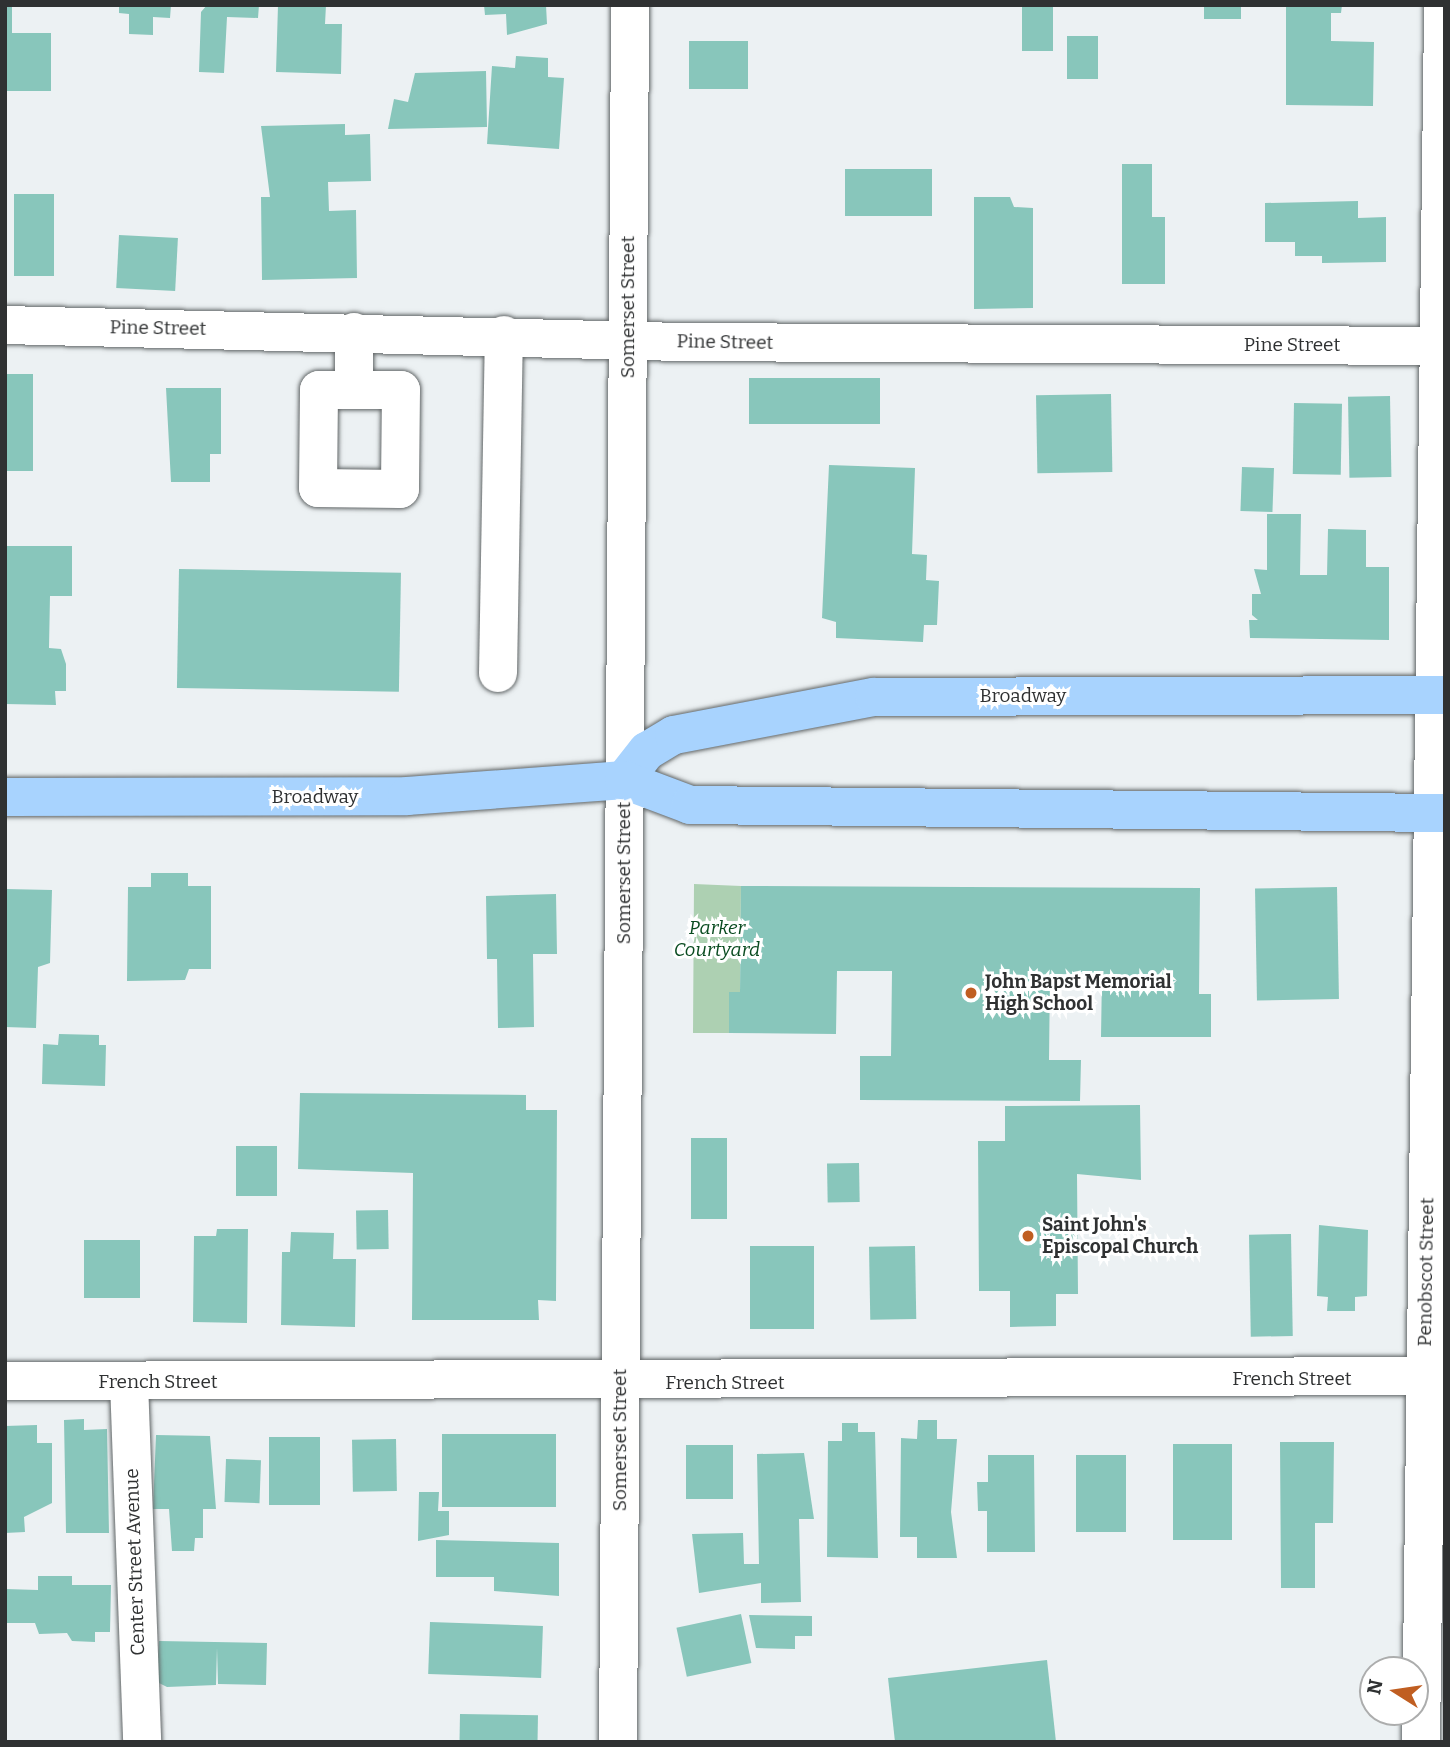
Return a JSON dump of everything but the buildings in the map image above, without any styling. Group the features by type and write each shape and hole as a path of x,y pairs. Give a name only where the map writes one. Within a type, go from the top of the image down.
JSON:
{"main road":[{"name":"Broadway","path":"624,780 647,751 674,735 874,696 1439,695"},
{"name":"Broadway","path":"5,797 407,796 624,780 690,805 1438,813"}],"street":[{"name":"Somerset Street","path":"618,1742 630,5"},
{"name":"Penobscot Street","path":"1421,1742 1435,1377 1443,5"},
{"name":"Pine Street","path":"5,325 628,340 1442,346"},
{"path":"354,332 354,390"},
{"path":"498,673 504,335"},
{"name":"French Street","path":"5,1381 620,1383 1435,1377"},
{"name":"Center Street Avenue","path":"129,1381 142,1742"}],"green space":[{"name":"Parker Courtyard","path":"694,884 741,886 740,992 729,992 729,1033 693,1033"}],"place":[{"name":"John Bapst Memorial High School","path":"971,993"},
{"name":"Saint John's Episcopal Church","path":"1028,1236"}]}
